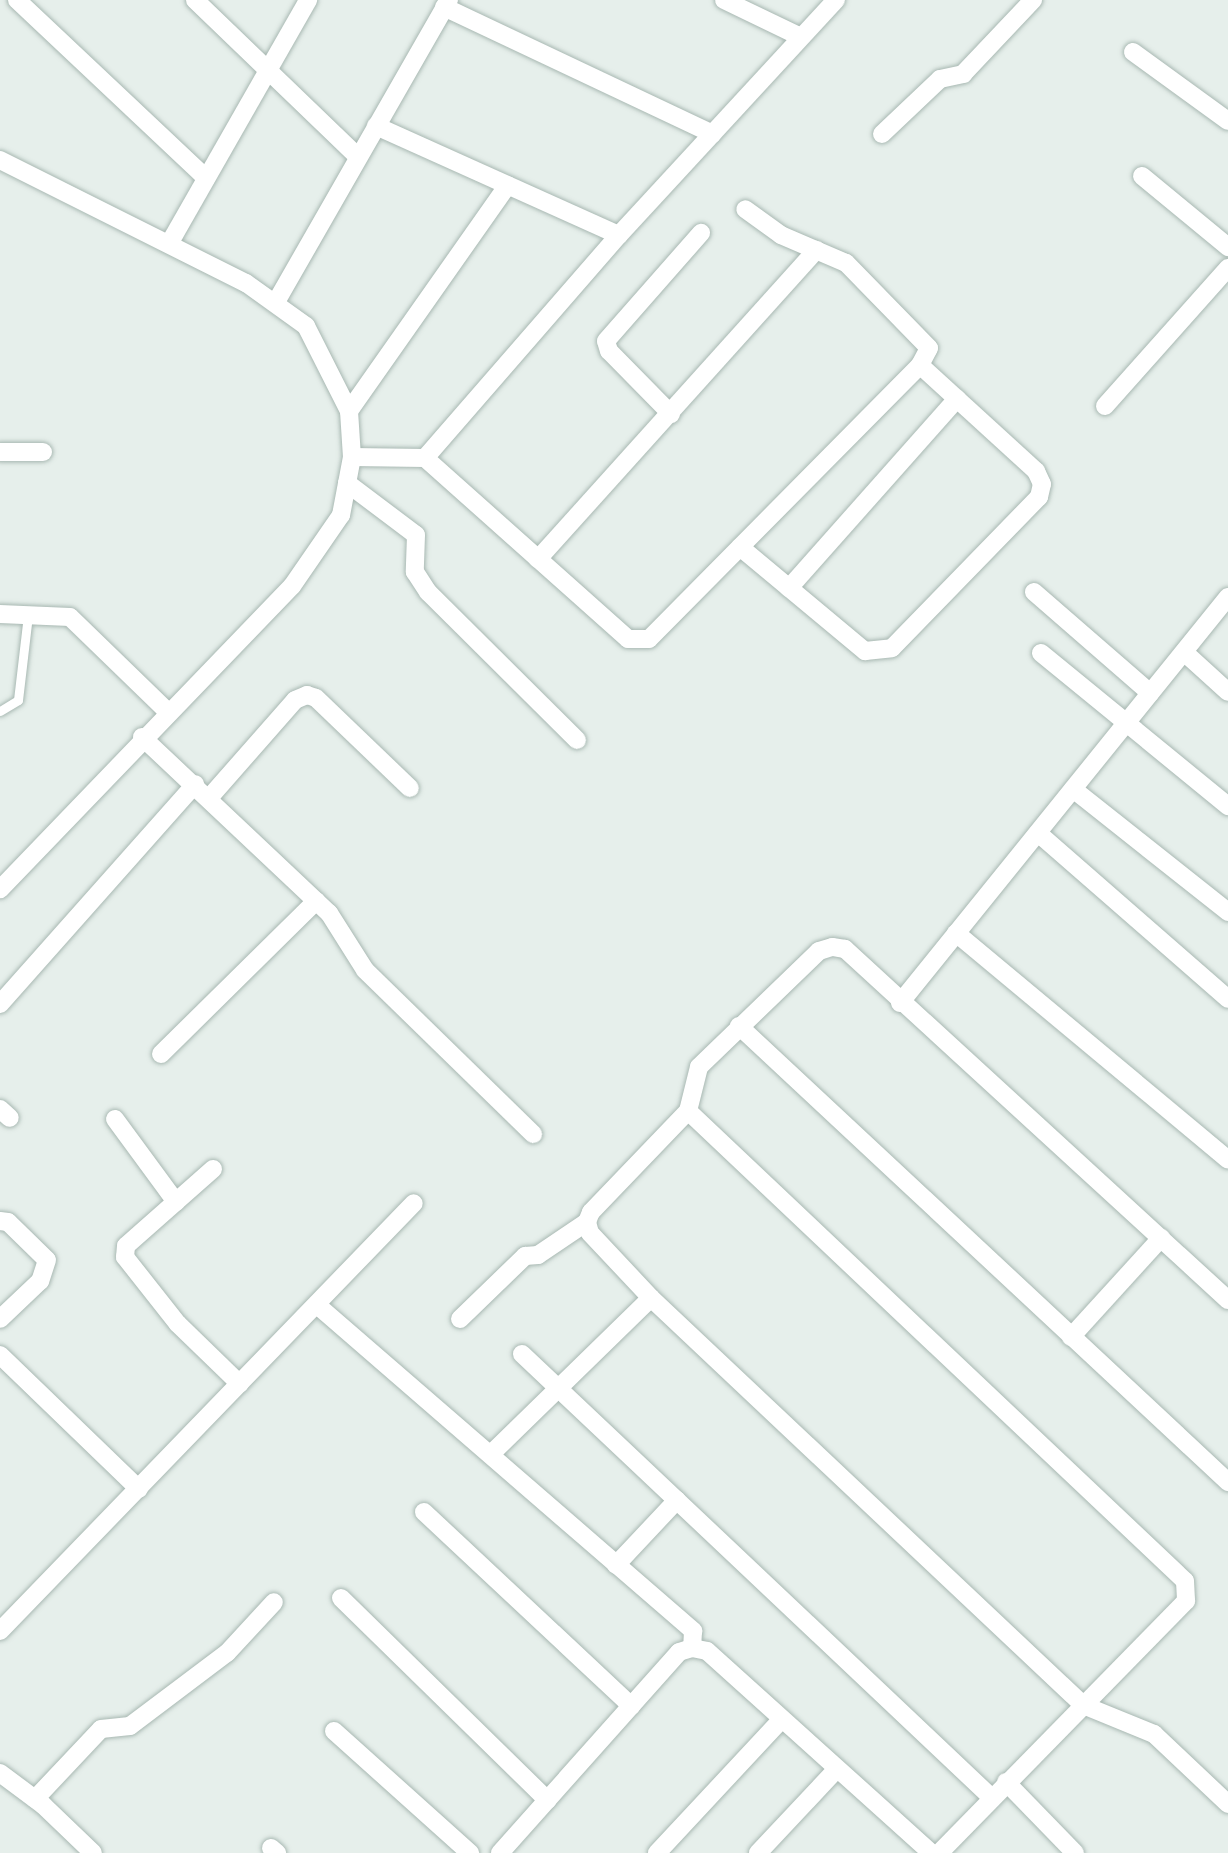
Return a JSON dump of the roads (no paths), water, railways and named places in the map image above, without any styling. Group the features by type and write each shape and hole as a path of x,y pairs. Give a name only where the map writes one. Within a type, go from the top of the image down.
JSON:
{"street":[{"path":"0,6 5,0"},
{"path":"17,0 206,178"},
{"path":"195,0 358,157"},
{"path":"169,244 308,0"},
{"path":"724,0 801,37"},
{"path":"425,458 619,235 836,0"},
{"path":"882,134 940,79 963,74 1033,0"},
{"path":"276,302 446,4 713,134"},
{"path":"1133,52 1228,121"},
{"path":"376,126 619,235"},
{"path":"0,160 169,244 276,302 306,326 349,411 352,457 341,515 292,586 167,711 0,889"},
{"path":"1142,176 1228,247"},
{"path":"349,411 508,185"},
{"path":"352,457 425,458 628,639 640,642 649,639 920,365 929,348 846,263 781,235 745,209"},
{"path":"671,414 609,351 606,341 701,233"},
{"path":"538,559 816,250"},
{"path":"1105,406 1228,268"},
{"path":"740,547 865,651 892,648 1039,497 1042,484 1036,471 920,365"},
{"path":"789,588 957,399"},
{"path":"0,452 43,452"},
{"path":"347,483 416,535 415,572 428,592 577,740"},
{"path":"1034,592 1150,693"},
{"path":"900,1003 1228,597"},
{"path":"0,614 70,617 167,711"},
{"path":"1184,652 1228,692"},
{"path":"1041,653 1228,806"},
{"path":"209,798 295,700 307,695 316,698 410,788"},
{"path":"142,737 316,901 365,970 533,1134"},
{"path":"0,1004 195,784"},
{"path":"1073,789 1228,912"},
{"path":"1038,833 1228,999"},
{"path":"161,1054 316,901"},
{"path":"956,933 1228,1160"},
{"path":"460,1319 525,1256 538,1255 587,1222 591,1212 688,1111 699,1067 819,951 832,947 845,949 900,1003 1228,1300"},
{"path":"739,1026 1228,1482"},
{"path":"688,1111 1185,1581 1186,1601 939,1853"},
{"path":"115,1119 176,1202"},
{"path":"213,1169 126,1246 125,1257 178,1324 240,1384"},
{"path":"0,1631 414,1203"},
{"path":"0,1221 8,1222 47,1260 40,1281 0,1319"},
{"path":"587,1222 590,1233 651,1298 1083,1705 1154,1734 1228,1804"},
{"path":"1071,1337 1161,1238"},
{"path":"492,1453 651,1298"},
{"path":"317,1305 492,1453 693,1631 692,1648"},
{"path":"522,1354 991,1797"},
{"path":"0,1355 139,1489"},
{"path":"616,1565 677,1500"},
{"path":"424,1512 631,1706"},
{"path":"341,1598 547,1800"},
{"path":"35,1799 101,1729 130,1726 227,1653 274,1602"},
{"path":"500,1853 679,1652 692,1648 707,1651 931,1853"},
{"path":"657,1853 782,1719"},
{"path":"334,1731 470,1853"},
{"path":"758,1853 837,1769"},
{"path":"0,1773 35,1799 93,1853"},
{"path":"1006,1782 1075,1853"}],"lane":[{"path":"0,711 18,700 28,615"}]}
